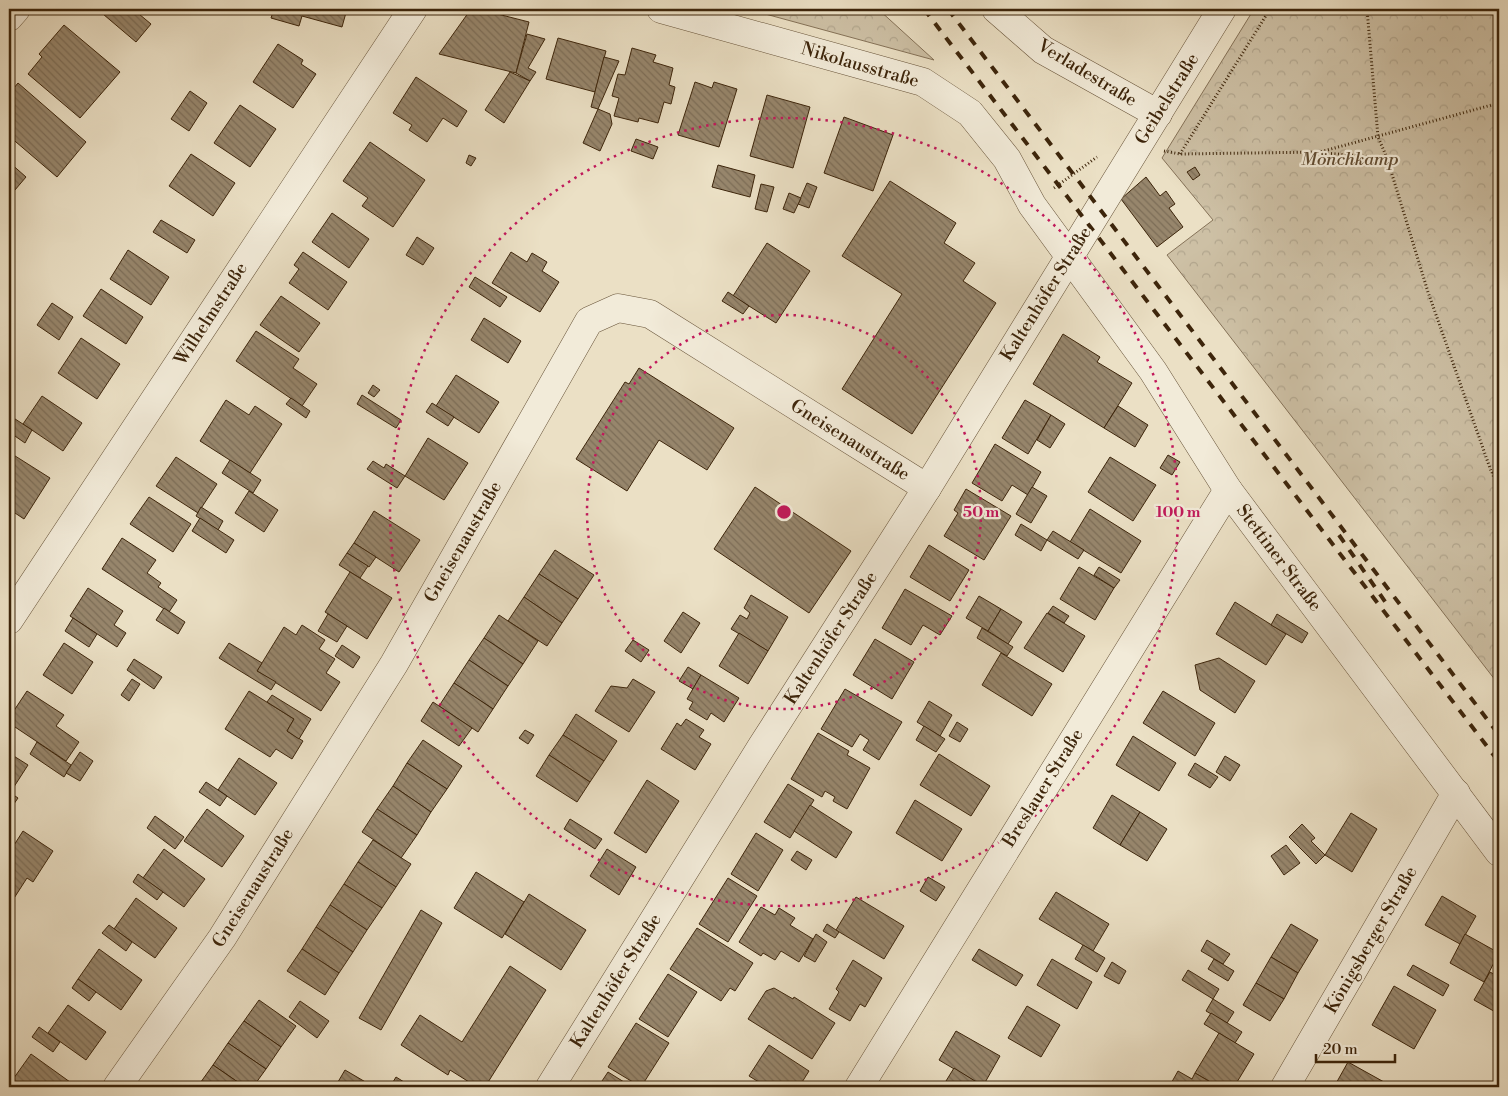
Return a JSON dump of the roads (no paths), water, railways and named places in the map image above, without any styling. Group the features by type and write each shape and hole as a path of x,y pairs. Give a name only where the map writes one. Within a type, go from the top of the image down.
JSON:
{"street":[{"path":"9,17 16,9"},
{"name":"Wilhelmstraße","path":"9,620 413,9"},
{"name":"Nikolausstraße","path":"660,9 923,82 970,113 1006,159 1032,205 1069,256"},
{"name":"Verladestraße","path":"996,9 1043,50 1158,114"},
{"name":"Geibelstraße","path":"1111,188 1222,9"},
{"name":"Kaltenhöfer Straße","path":"550,1087 762,746 927,488 1111,188"},
{"name":"Stettiner Straße","path":"1069,256 1154,371 1228,490 1499,852"},
{"name":"Gneisenaustraße","path":"117,1087 222,938 394,664 589,321 618,308 650,314 927,488"},
{"name":"Breslauer Straße","path":"859,1087 1228,490"},
{"name":"Königsberger Straße","path":"1285,1087 1456,793"}],"railway":[{"path":"924,9 1499,762"},
{"path":"948,9 1499,735"},
{"path":"1339,535 1386,603"}],"park label":[{"name":"Mönchkamp","path":"1350,159"}]}
